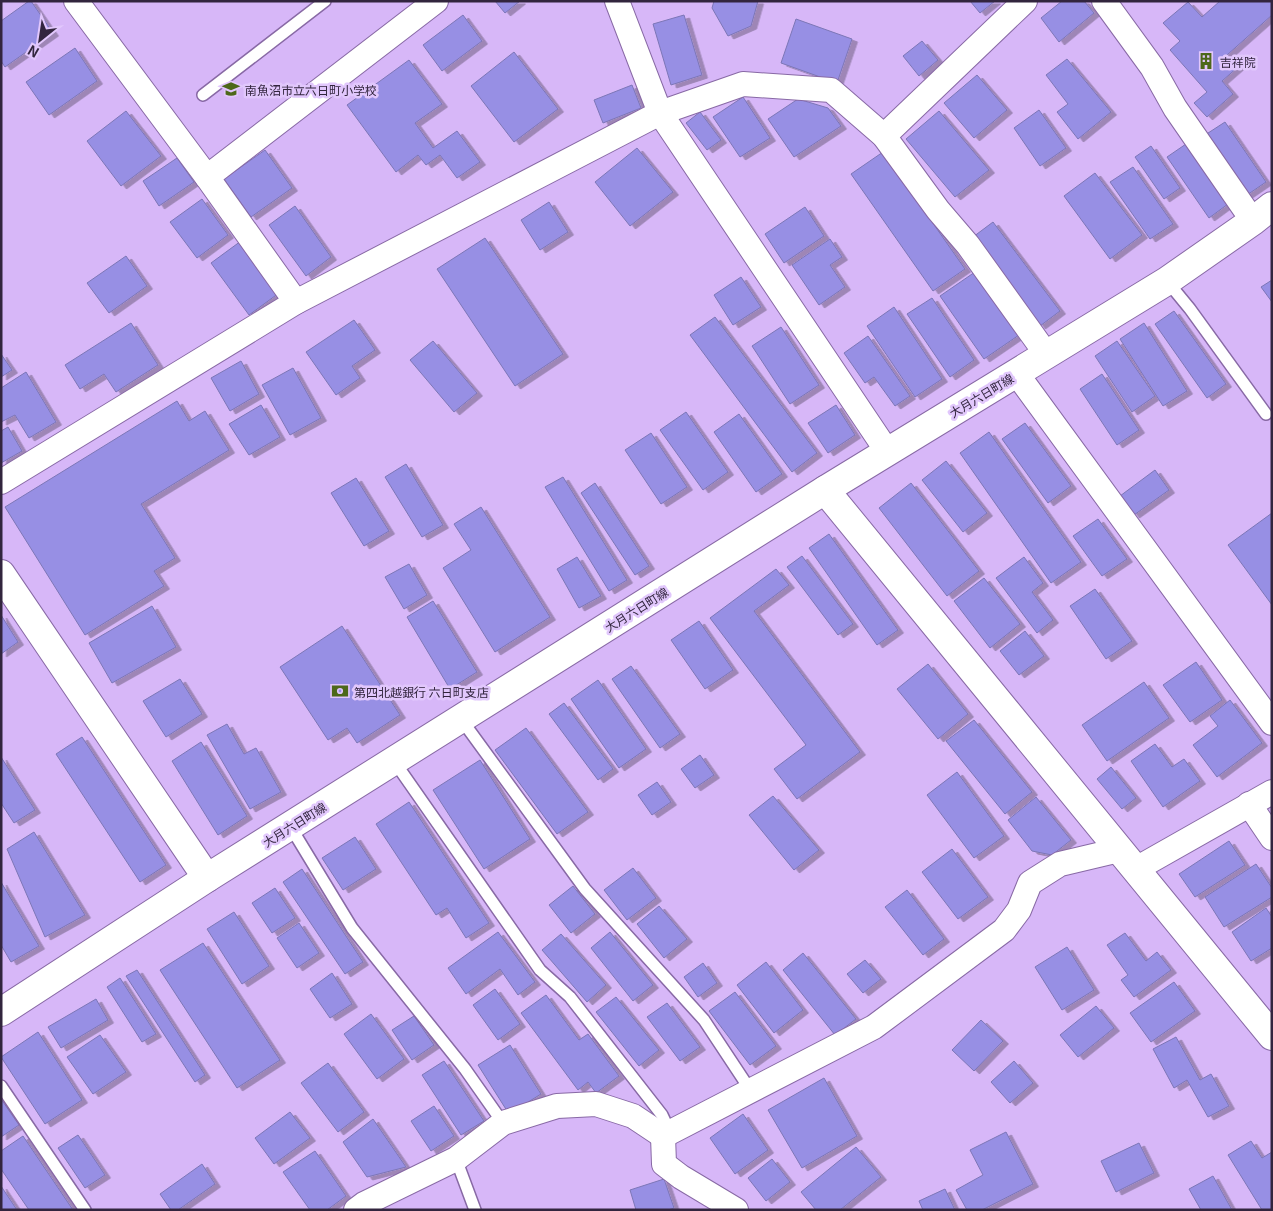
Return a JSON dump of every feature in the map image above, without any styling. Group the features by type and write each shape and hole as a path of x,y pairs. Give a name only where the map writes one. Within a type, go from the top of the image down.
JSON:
{"main road":[{"name":"大月六日町線","path":"1,1012 207,878 887,451 1017,374 1167,281 1262,213"},
{"path":"825,490 1272,1036"},
{"path":"1,574 207,878"}],"street":[{"path":"76,1 207,177 296,302"},
{"path":"207,177 436,1"},
{"path":"617,1 660,113 887,451"},
{"path":"884,136 1025,1"},
{"path":"1104,1 1152,67 1175,108 1262,213"},
{"path":"1,482 296,302 660,113 743,84 831,90 884,136 938,210 968,246 1047,355"},
{"path":"1017,374 1272,723"},
{"path":"667,1134 874,1027 1004,930 1019,910 1030,883 1060,864 1127,859 1272,792"},
{"path":"1249,804 1272,838"},
{"path":"356,1210 364,1204 456,1159 503,1123 557,1106 596,1104 633,1116 667,1134"},
{"path":"667,1134 664,1164 681,1177 736,1210"}],"lane":[{"path":"203,95 325,1"},
{"path":"1167,281 1190,309 1266,414"},
{"path":"461,719 585,889 704,1020 751,1091"},
{"path":"394,761 540,970 570,997 662,1115 667,1134"},
{"path":"290,826 352,928 464,1069 503,1123"},
{"path":"1,1086 85,1210"},
{"path":"456,1159 475,1210"}],"building":[{"path":"31,1 53,33 5,67 1,61 1,21"},
{"path":"495,1 520,1 505,13"},
{"path":"714,1 758,1 751,26 728,36 712,8"},
{"path":"970,1 995,1 980,13"},
{"path":"1062,1 1084,1 1094,13 1059,42 1041,18"},
{"name":"吉祥院","path":"1220,1 1272,1 1272,15 1227,55 1238,67 1222,81 1233,94 1207,117 1194,103 1207,92 1170,50 1180,41 1163,23 1188,2 1202,17"},
{"path":"463,15 482,41 442,71 423,45"},
{"path":"684,15 702,75 671,85 653,24"},
{"path":"796,19 852,39 837,83 781,63"},
{"path":"922,41 938,60 919,76 903,56"},
{"path":"75,48 97,81 49,115 26,82"},
{"path":"514,52 558,109 514,142 471,86"},
{"path":"1067,59 1111,112 1078,139 1057,112 1068,104 1046,75"},
{"path":"409,60 442,104 415,123 433,148 457,131 480,162 457,178 440,155 426,165 418,155 396,172 347,105"},
{"path":"977,75 1007,110 974,138 944,103"},
{"path":"632,85 641,108 603,123 594,100"},
{"path":"743,97 770,138 740,157 713,117"},
{"path":"798,99 828,108 841,126 794,157 768,119"},
{"path":"1039,110 1066,148 1040,166 1014,128"},
{"path":"126,111 161,156 121,186 87,141"},
{"path":"939,111 989,170 955,197 906,139"},
{"path":"700,112 721,140 707,150 686,123"},
{"path":"1225,122 1266,182 1247,195 1205,135"},
{"path":"1186,144 1228,204 1209,218 1167,157"},
{"path":"1151,146 1180,188 1164,199 1135,157"},
{"path":"637,148 673,192 630,226 595,182"},
{"path":"265,150 292,188 251,217 224,179"},
{"path":"883,152 965,269 933,291 851,174"},
{"path":"177,158 194,182 159,206 143,181"},
{"path":"1133,167 1173,224 1150,239 1110,182"},
{"path":"1095,173 1142,235 1110,259 1064,196"},
{"path":"202,199 228,235 197,258 170,222"},
{"path":"549,202 568,232 540,250 521,220"},
{"path":"295,206 331,257 306,276 269,225"},
{"path":"805,207 824,236 784,263 765,234"},
{"path":"993,222 1060,311 1040,326 973,237"},
{"path":"485,238 563,354 515,386 437,269"},
{"path":"830,239 842,257 830,265 845,287 819,305 792,265"},
{"path":"241,241 279,293 249,315 211,263"},
{"path":"126,256 147,286 109,313 87,283"},
{"path":"975,272 1019,335 984,359 940,296"},
{"path":"741,277 761,307 733,325 714,295"},
{"path":"1272,280 1272,302 1261,287"},
{"path":"932,298 974,360 950,377 907,314"},
{"path":"894,307 942,379 915,397 867,326"},
{"path":"1174,311 1226,384 1207,398 1155,324"},
{"path":"715,317 817,453 792,472 690,335"},
{"path":"354,320 375,350 352,366 360,378 336,395 306,352"},
{"path":"131,323 158,365 116,392 104,374 80,389 65,365"},
{"path":"1144,323 1187,391 1163,406 1120,339"},
{"path":"781,327 819,385 790,404 752,346"},
{"path":"868,336 910,396 895,406 874,377 865,383 844,353"},
{"path":"433,341 477,393 454,412 410,360"},
{"path":"1117,341 1155,396 1132,412 1095,356"},
{"path":"1,354 12,370 1,377"},
{"path":"241,361 259,394 230,411 211,378"},
{"path":"293,368 321,418 290,435 262,385"},
{"path":"26,372 56,422 29,438 15,415 1,422 1,388"},
{"path":"1102,374 1139,430 1117,445 1080,389"},
{"path":"177,401 189,421 205,411 229,450 141,504 175,558 154,571 164,586 85,635 5,507"},
{"path":"261,405 280,437 249,455 229,424"},
{"path":"836,405 855,435 828,453 808,423"},
{"path":"686,412 728,472 703,490 660,430"},
{"path":"739,414 782,474 756,492 714,432"},
{"path":"1025,423 1071,486 1048,503 1002,439"},
{"path":"8,427 22,451 1,463 1,431"},
{"path":"989,432 1081,562 1051,583 960,453"},
{"path":"651,433 687,487 661,504 625,450"},
{"path":"946,461 987,513 963,532 922,480"},
{"path":"406,464 443,525 422,537 385,477"},
{"path":"1155,470 1169,490 1134,515 1120,496"},
{"path":"563,477 627,580 609,591 545,487"},
{"path":"356,478 389,531 364,546 331,493"},
{"path":"595,483 649,566 635,575 581,493"},
{"path":"911,483 979,571 947,596 879,508"},
{"path":"481,507 550,617 495,652 443,568 471,550 454,524"},
{"path":"1272,513 1272,605 1228,545"},
{"path":"1098,519 1127,559 1102,576 1073,536"},
{"path":"829,534 898,630 877,645 809,548"},
{"path":"802,556 853,624 838,635 787,567"},
{"path":"577,557 601,596 579,608 557,569"},
{"path":"1024,557 1043,583 1032,592 1053,620 1037,633 996,578"},
{"path":"409,564 427,595 404,609 385,577"},
{"path":"776,569 789,585 754,611 860,752 797,799 774,769 806,745 710,618"},
{"path":"984,578 1020,624 990,648 954,601"},
{"path":"1095,589 1132,641 1106,659 1070,606"},
{"path":"433,601 477,672 450,689 407,617"},
{"path":"152,606 176,647 112,683 89,643"},
{"path":"1,615 18,642 1,654"},
{"path":"699,621 733,670 705,689 671,640"},
{"name":"第四北越銀行 六日町支店","path":"342,626 400,715 357,743 347,728 328,740 280,667"},
{"path":"1025,631 1044,656 1019,675 1000,651"},
{"path":"1196,662 1222,700 1190,722 1163,685"},
{"path":"928,664 968,714 938,739 897,689"},
{"path":"631,666 680,734 660,748 612,679"},
{"path":"180,679 202,714 166,737 143,701"},
{"path":"598,680 646,749 619,768 571,699"},
{"path":"1144,682 1169,718 1107,761 1082,725"},
{"path":"1230,700 1262,743 1217,777 1193,745 1218,726 1210,716"},
{"path":"564,703 613,769 598,780 549,714"},
{"path":"974,720 1032,792 1005,814 946,741"},
{"path":"227,724 244,754 256,748 281,792 250,809 207,735"},
{"path":"526,728 588,812 557,834 495,750"},
{"path":"82,737 166,865 140,882 56,754"},
{"path":"201,742 247,816 218,835 172,761"},
{"path":"1155,744 1172,767 1184,759 1200,781 1163,807 1131,761"},
{"path":"700,755 714,775 695,788 681,769"},
{"path":"1,757 35,810 14,823 1,803"},
{"path":"480,760 530,839 484,869 433,790"},
{"path":"1111,767 1136,798 1122,809 1097,779"},
{"path":"957,772 1004,836 974,858 927,795"},
{"path":"657,782 671,802 652,815 638,795"},
{"path":"773,796 819,850 794,870 749,815"},
{"path":"1036,797 1071,840 1052,855 1032,851 1008,820"},
{"path":"409,802 489,923 466,938 447,908 436,915 376,824"},
{"path":"34,832 85,915 45,937 7,849"},
{"path":"355,837 376,869 343,890 322,858"},
{"path":"1229,841 1245,865 1195,897 1179,874"},
{"path":"952,849 988,897 958,919 922,872"},
{"path":"1256,864 1272,888 1272,897 1224,927 1205,897"},
{"path":"633,868 656,898 627,920 604,890"},
{"path":"302,869 363,962 345,974 283,882"},
{"path":"1,882 39,946 11,962 1,945"},
{"path":"573,886 595,914 571,933 549,905"},
{"path":"275,888 295,918 272,933 252,903"},
{"path":"907,890 944,939 923,955 885,907"},
{"path":"659,906 687,939 664,958 637,924"},
{"path":"1266,908 1272,917 1272,948 1251,961 1232,932"},
{"path":"234,912 269,966 242,984 207,929"},
{"path":"299,923 319,953 297,968 277,938"},
{"path":"498,932 535,982 518,995 500,969 466,994 448,968"},
{"path":"610,932 653,985 633,1001 591,948"},
{"path":"1125,933 1146,961 1157,952 1171,970 1134,997 1121,980 1128,975 1107,945"},
{"path":"561,934 606,985 587,1002 542,950"},
{"path":"203,943 280,1060 237,1088 160,970"},
{"path":"1067,947 1094,990 1062,1010 1035,967"},
{"path":"803,953 856,1019 835,1035 783,970"},
{"path":"865,960 881,979 863,993 847,974"},
{"path":"766,962 803,1010 774,1033 737,985"},
{"path":"703,963 717,983 698,997 684,977"},
{"path":"137,970 205,1075 195,1082 126,976"},
{"path":"332,973 352,1004 330,1018 310,989"},
{"path":"120,978 156,1034 142,1042 107,987"},
{"path":"1174,982 1195,1011 1151,1042 1130,1013"},
{"path":"495,989 520,1024 498,1040 473,1005"},
{"path":"735,992 776,1046 750,1065 709,1011"},
{"path":"546,995 579,1040 588,1034 619,1076 596,1093 588,1082 578,1090 521,1013"},
{"path":"616,997 659,1050 639,1066 596,1012"},
{"path":"96,999 108,1020 61,1048 48,1027"},
{"path":"667,1003 700,1047 680,1061 647,1017"},
{"path":"1096,1006 1114,1028 1078,1057 1060,1035"},
{"path":"371,1014 404,1059 377,1079 344,1034"},
{"path":"414,1016 434,1045 412,1060 392,1030"},
{"path":"981,1020 1003,1041 974,1071 952,1050"},
{"path":"38,1032 82,1100 45,1124 1,1057"},
{"path":"100,1035 126,1072 93,1094 67,1057"},
{"path":"1176,1037 1200,1080 1211,1074 1229,1106 1208,1117 1187,1080 1174,1088 1153,1049"},
{"path":"510,1045 541,1094 509,1114 478,1065"},
{"path":"444,1061 484,1121 461,1135 422,1075"},
{"path":"1014,1061 1033,1083 1010,1103 991,1082"},
{"path":"328,1063 364,1112 338,1132 301,1083"},
{"path":"824,1078 857,1136 802,1168 768,1110"},
{"path":"1,1099 19,1125 1,1137"},
{"path":"434,1106 454,1136 431,1151 411,1121"},
{"path":"290,1112 310,1138 274,1164 255,1138"},
{"path":"743,1114 768,1150 735,1174 710,1138"},
{"path":"373,1119 406,1167 367,1177 343,1142"},
{"path":"1006,1132 1033,1184 982,1210 967,1210 956,1190 983,1175 970,1150"},
{"path":"78,1135 105,1175 85,1188 58,1148"},
{"path":"23,1136 73,1210 29,1210 1,1169 1,1151"},
{"path":"1251,1141 1262,1158 1272,1152 1272,1210 1262,1210 1228,1155"},
{"path":"1139,1143 1154,1173 1116,1192 1101,1161"},
{"path":"856,1147 881,1177 840,1210 816,1210 801,1192"},
{"path":"315,1151 346,1196 327,1210 310,1210 283,1172"},
{"path":"772,1159 790,1182 766,1201 748,1178"},
{"path":"202,1164 215,1184 178,1210 171,1210 160,1194"},
{"path":"1213,1176 1232,1210 1201,1210 1189,1189"},
{"path":"664,1179 674,1208 668,1210 636,1210 630,1190"},
{"path":"1,1186 17,1210 1,1210"},
{"path":"945,1189 955,1210 923,1210 919,1201"}],"place":[{"name":"吉祥院","path":"1206,61"},
{"name":"南魚沼市立六日町小学校","path":"231,89"},
{"name":"第四北越銀行 六日町支店","path":"340,691"}]}
